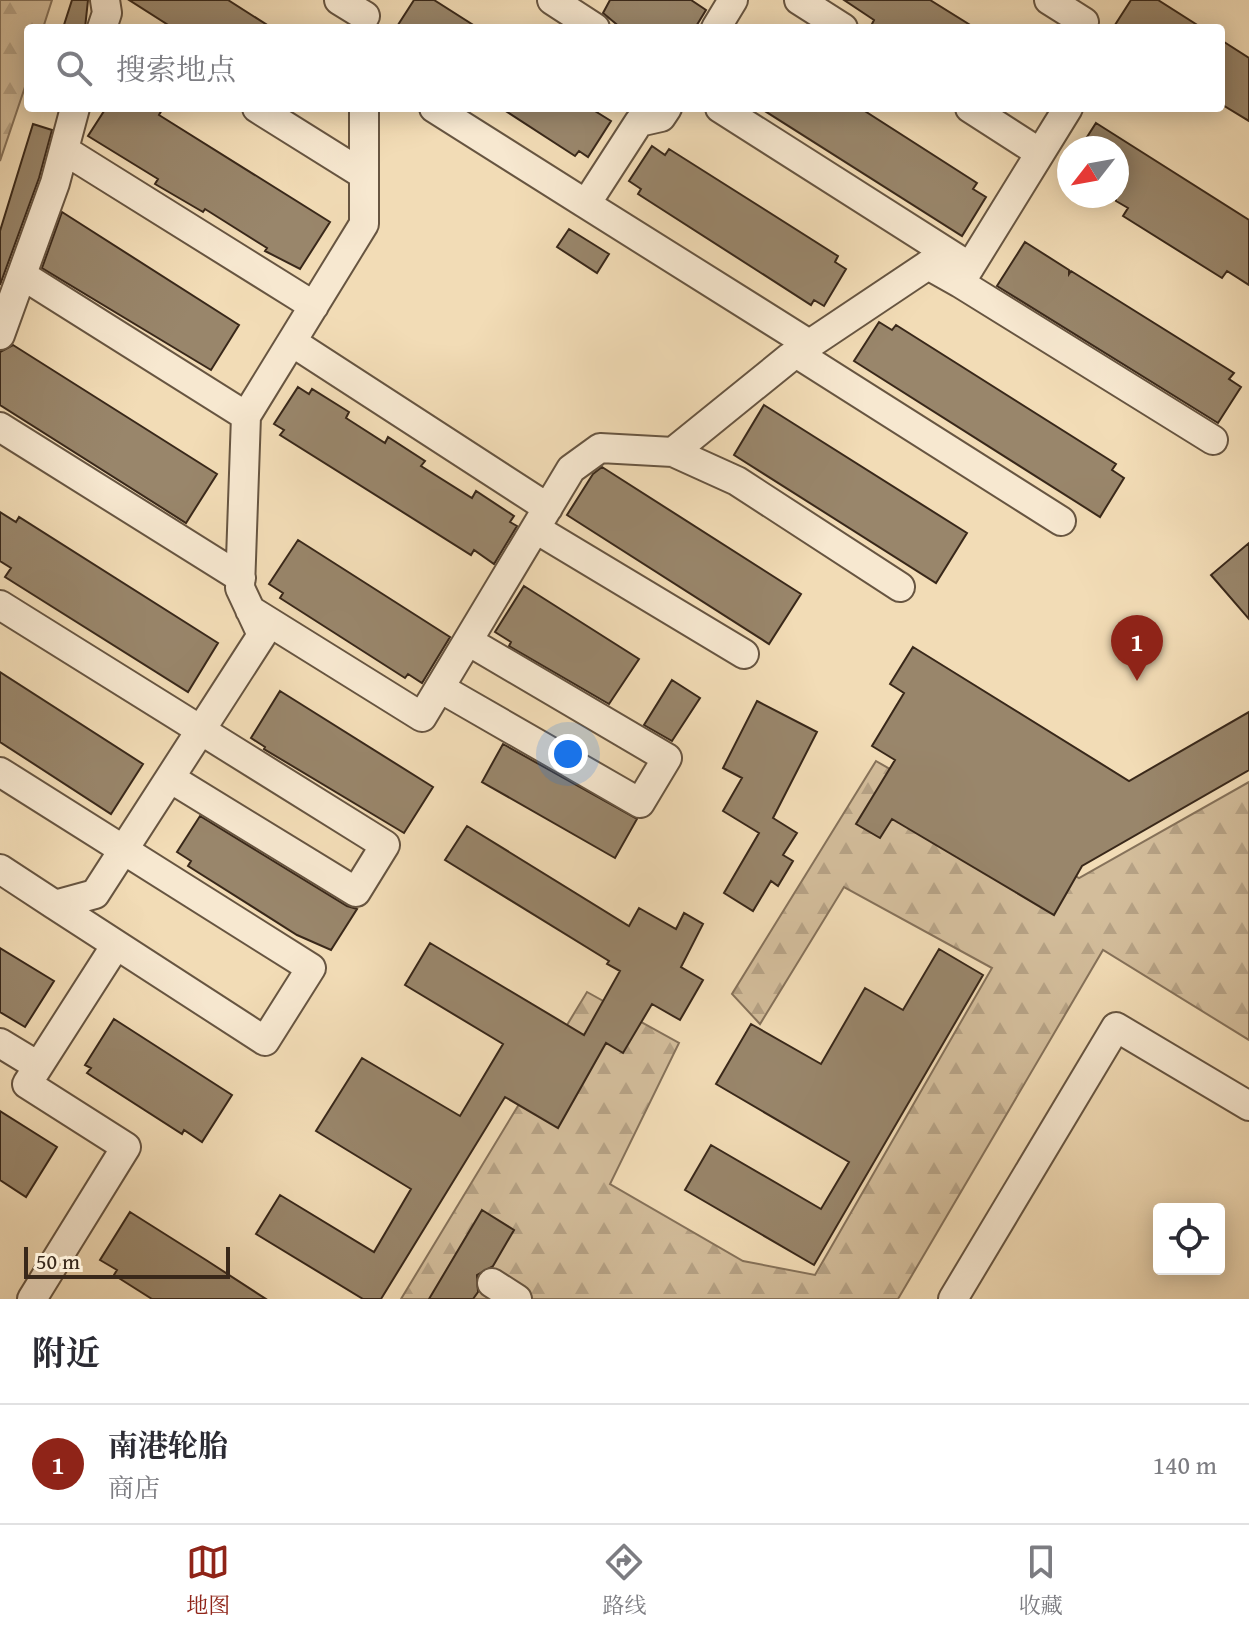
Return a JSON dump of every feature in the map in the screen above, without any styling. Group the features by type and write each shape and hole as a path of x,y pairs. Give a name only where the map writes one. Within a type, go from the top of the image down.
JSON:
{"lane":[{"path":"339,0 365,15"},
{"path":"552,0 589,24"},
{"path":"718,24 733,0"},
{"path":"799,0 837,24"},
{"path":"1049,0 1088,17"},
{"path":"0,335 64,150 74,112"},
{"path":"263,112 364,175"},
{"path":"55,905 95,894 262,635 240,588 246,416 364,224 364,112"},
{"path":"440,112 586,204 1061,521"},
{"path":"586,204 639,122 661,117 664,112"},
{"path":"726,112 1213,440"},
{"path":"976,112 1040,153"},
{"path":"965,275 1066,112"},
{"path":"64,150 314,306"},
{"path":"673,452 802,349 928,265 965,275"},
{"path":"22,275 246,416"},
{"path":"292,342 542,518 744,654"},
{"path":"0,427 241,578"},
{"path":"250,610 422,717 571,469 600,448 673,452 737,481 900,587"},
{"path":"0,605 385,845 356,892 170,778"},
{"path":"440,688 640,803 667,758 468,641"},
{"path":"0,772 311,968 265,1041 0,869"},
{"path":"32,1299 126,1147 27,1084 116,945"},
{"path":"953,1299 1116,1027 1249,1106"},
{"path":"0,1043 38,1066"},
{"path":"492,1283 517,1299"}],"green space":[{"path":"0,0 52,0 44,24 24,24 24,90 0,161"},
{"path":"876,761 1079,878 1249,782 1249,1040 1103,950 898,1299 401,1299 587,992 679,1043 610,1184 743,1261 815,1275 992,968 844,887 760,1024 732,994"}],"building":[{"path":"72,0 88,0 85,24 64,24"},
{"path":"129,0 228,0 266,24 167,24"},
{"path":"414,0 434,0 472,24 399,24"},
{"path":"610,0 691,0 706,10 697,24 616,24 603,13"},
{"path":"844,0 930,0 969,24 872,24 874,20"},
{"path":"1131,0 1158,0 1196,24 1116,24"},
{"path":"1225,43 1249,58 1249,121 1225,106"},
{"path":"103,112 161,112 159,115 330,222 300,269 265,251 267,248 205,209 203,212 155,184 158,179 88,136"},
{"path":"507,112 596,112 611,121 588,157 579,151 575,156"},
{"path":"766,112 866,112 977,183 973,189 986,197 962,236"},
{"path":"1096,123 1117,136 1088,136"},
{"path":"33,124 52,130 39,178 0,285 0,231"},
{"path":"1129,144 1249,220 1249,285 1227,271 1222,278 1123,216 1129,208"},
{"path":"652,146 665,155 669,149 838,256 835,262 846,269 824,306 814,300 811,305 638,194 641,189 629,181"},
{"path":"62,212 239,325 211,370 42,268"},
{"path":"569,229 609,254 597,273 557,247"},
{"path":"1025,242 1069,270 1069,274 1071,271 1234,373 1229,379 1241,387 1218,423 997,286"},
{"path":"879,322 892,330 896,325 1116,464 1112,470 1124,478 1100,517 854,361"},
{"path":"13,345 217,474 186,523 0,405 0,352"},
{"path":"298,387 309,394 312,389 349,412 346,418 385,443 388,437 425,461 421,466 472,498 476,491 514,516 510,522 517,526 494,564 474,550 471,555 280,435 284,430 274,424"},
{"path":"764,405 967,533 936,583 734,455"},
{"path":"602,467 801,594 769,644 567,515 593,474"},
{"path":"0,512 16,522 19,517 218,643 188,692 5,577 11,568 0,561"},
{"path":"298,540 450,637 422,683 408,674 405,678 280,598 283,593 269,584"},
{"path":"1249,543 1249,619 1211,575"},
{"path":"524,586 639,659 609,704 509,646 511,642 495,632"},
{"path":"913,647 1129,781 1249,712 1249,770 1082,866 1054,915 892,819 880,838 856,824 895,760 872,746 904,693 890,684"},
{"path":"0,672 143,764 111,814 0,742"},
{"path":"672,680 700,698 672,741 644,725"},
{"path":"280,691 433,787 404,833 264,749 251,738"},
{"path":"757,701 817,732 773,818 797,833 783,855 793,861 778,886 771,881 753,911 724,893 759,833 723,811 742,778 723,768"},
{"path":"503,744 637,819 615,858 482,782"},
{"path":"200,816 347,906 357,909 331,950 297,935 188,866 191,861 177,852"},
{"path":"467,826 629,926 639,908 676,929 684,913 703,924 681,967 703,980 680,1020 652,1004 623,1053 606,1043 558,1128 505,1097 381,1299 363,1299 256,1234 280,1195 374,1252 411,1189 316,1131 362,1058 460,1116 503,1044 405,985 430,943 584,1035 620,971 607,964 609,961 445,860"},
{"path":"0,948 54,981 25,1027 0,1012"},
{"path":"939,949 983,975 814,1265 685,1190 711,1145 821,1209 849,1162 716,1084 751,1024 821,1064 865,988 903,1010"},
{"path":"114,1019 232,1095 202,1142 184,1130 182,1134 87,1073 91,1068 85,1065"},
{"path":"0,1111 57,1147 26,1197 0,1180"},
{"path":"482,1210 514,1230 493,1266 477,1275 478,1292 473,1299 429,1299"},
{"path":"130,1212 266,1299 152,1299 114,1275 117,1270 100,1260"}],"place":[{"name":"南港轮胎","path":"1137,681"}]}
